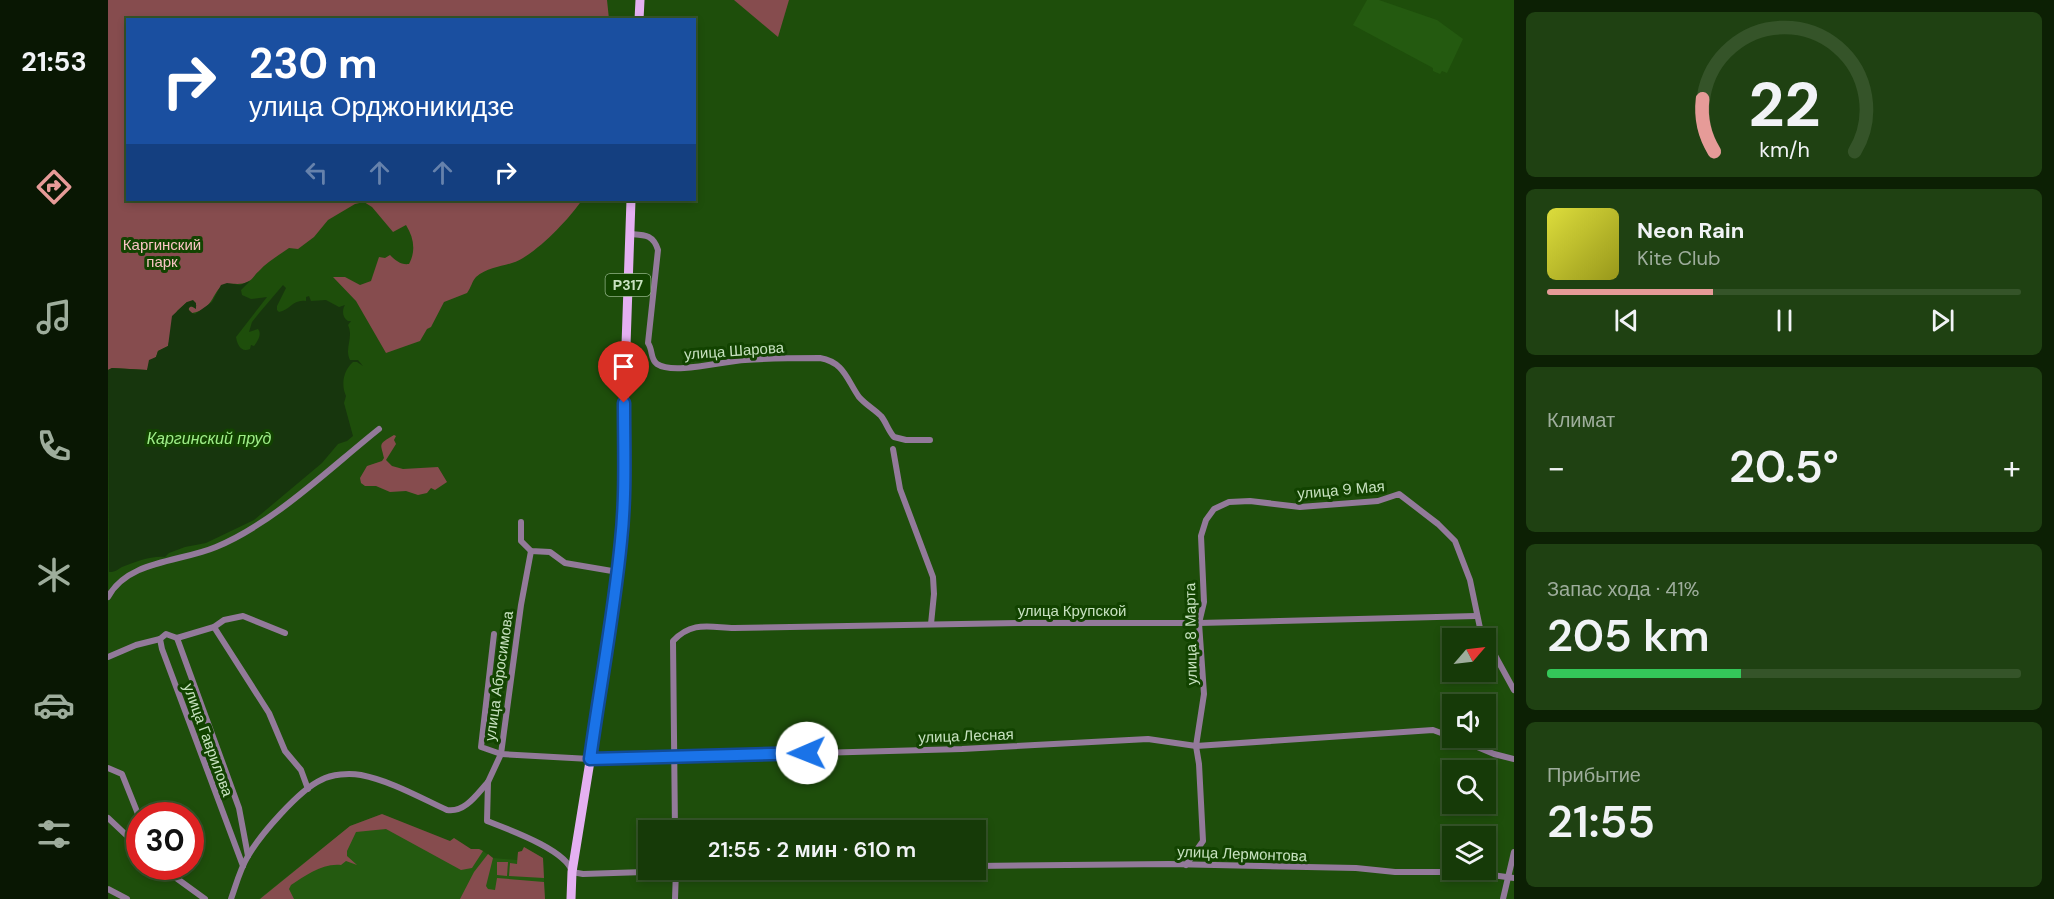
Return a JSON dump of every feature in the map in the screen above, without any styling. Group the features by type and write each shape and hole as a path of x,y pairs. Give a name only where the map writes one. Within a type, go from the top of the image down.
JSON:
{"main road":[{"path":"639,18 640,0"},
{"name":"Р317","path":"571,899 572,872 618,572 624,503 624,403 631,201"}],"street":[{"name":"улица Шарова","path":"630,234 652,237 658,250 648,344 653,361 663,367 690,368 744,360 825,359 841,367 861,398 882,417 894,437 906,440 930,440"},
{"path":"108,597 111,586 139,569 202,552 230,541 245,532 280,509 379,429"},
{"path":"893,449 900,489 933,577 931,624"},
{"name":"улица 9 Мая","path":"1214,509 1228,502 1250,501 1300,507 1378,501 1399,494 1438,524 1455,541 1467,570 1476,616"},
{"name":"улица 8 Марта","path":"1186,865 1203,841 1196,746 1203,694 1199,623 1204,602 1201,536 1206,520 1214,509"},
{"path":"521,522 521,541 531,551 550,552 564,563 618,572"},
{"name":"улица Абросимова","path":"531,551 521,605 501,754 488,782 487,821 525,835 556,853 571,866 572,872"},
{"path":"108,657 136,645 160,639 166,634 177,638 214,627 224,620 243,616 285,633"},
{"path":"1476,616 1480,628 1514,690"},
{"name":"улица Крупской","path":"673,756 673,640 681,632 693,626 734,628 931,624 1199,623 1476,616"},
{"path":"214,627 269,713 285,751 301,770 308,789"},
{"name":"улица Лесная","path":"494,634 481,747 501,754 590,759 962,749 1148,739 1196,746 1433,730 1442,733"},
{"name":"улица Гаврилова","path":"177,638 239,808 248,856"},
{"name":"улица Гаврилова","path":"160,639 243,866"},
{"name":"улица Лесная","path":"1480,748 1514,759"},
{"path":"673,756 675,820"},
{"path":"108,768 122,774 133,802"},
{"path":"231,899 243,866 261,837 308,789 321,780 344,774 361,775 392,784 447,810 455,811 464,806 488,782"},
{"path":"108,818 126,835"},
{"path":"1503,899 1511,877 1514,852"},
{"name":"улица Лермонтова","path":"986,866 1186,865 1470,872 1511,877"},
{"path":"572,872 583,874 638,872"},
{"path":"179,880 205,899"},
{"path":"675,899 676,880"},
{"path":"108,889 127,899"}],"shaded area":[{"path":"1367,0 1379,0 1437,20 1463,39 1447,73 1442,71 1440,74 1433,71 1433,68 1353,25"},
{"path":"382,814 468,850 480,849 493,858 517,860 518,852 524,847 543,858 545,899 259,899 350,826"}],"green space":[{"name":"Каргинский парк","path":"108,0 607,0 609,18 126,18 126,201 581,201 555,232 531,253 518,261 481,273 467,293 444,302 431,327 427,329 420,341 386,353 356,301 333,277 345,277 360,285 371,281 379,257 385,258 390,255 399,262 409,264 413,254 413,244 406,225 393,232 372,207 364,202 355,204 328,220 314,237 298,249 289,248 249,281 222,286 208,305 199,311 192,313 189,311 189,307 197,306 187,302 177,311 168,346 158,351 147,370 112,368 108,370"},
{"path":"734,0 789,0 778,37"},
{"path":"394,435 396,444 386,460 392,466 403,469 438,467 447,482 435,490 431,488 427,493 418,495 406,491 390,492 361,483 360,478 367,466 382,461 384,458 381,447"},
{"path":"382,814 450,841 454,838 471,849 483,851 472,868 461,870 386,829 356,832 347,856 357,865 346,861 341,865 327,866 308,874 291,885 289,889 294,899 260,899 350,826"},
{"path":"524,847 543,858 544,878 509,876 510,863 517,864 518,852"},
{"path":"488,854 493,858 486,886 488,889 495,890 497,878 544,882 545,899 460,899 474,872"},
{"path":"497,862 508,862 507,876 497,875"}],"water":[{"name":"Каргинский пруд","path":"250,281 241,290 242,295 251,299 267,297 236,337 238,345 244,350 250,349 251,345 254,346 259,337 258,329 249,332 252,322 283,285 286,288 277,306 279,312 295,303 306,301 306,297 309,296 311,301 326,300 339,307 345,305 344,315 348,321 351,321 348,325 350,334 348,356 350,360 358,360 363,366 353,362 344,378 346,396 344,403 353,436 338,444 322,463 254,520 206,543 185,547 165,557 138,561 109,572 108,370 112,368 147,370 149,360 156,357 158,351 168,346 172,316 187,302 193,300 196,303 196,309 191,306 188,309 195,314 212,302 221,285 227,283 240,285"}],"route":[{"path":"624,403 624,503 621,540 604,675 590,759 807,753"}]}
